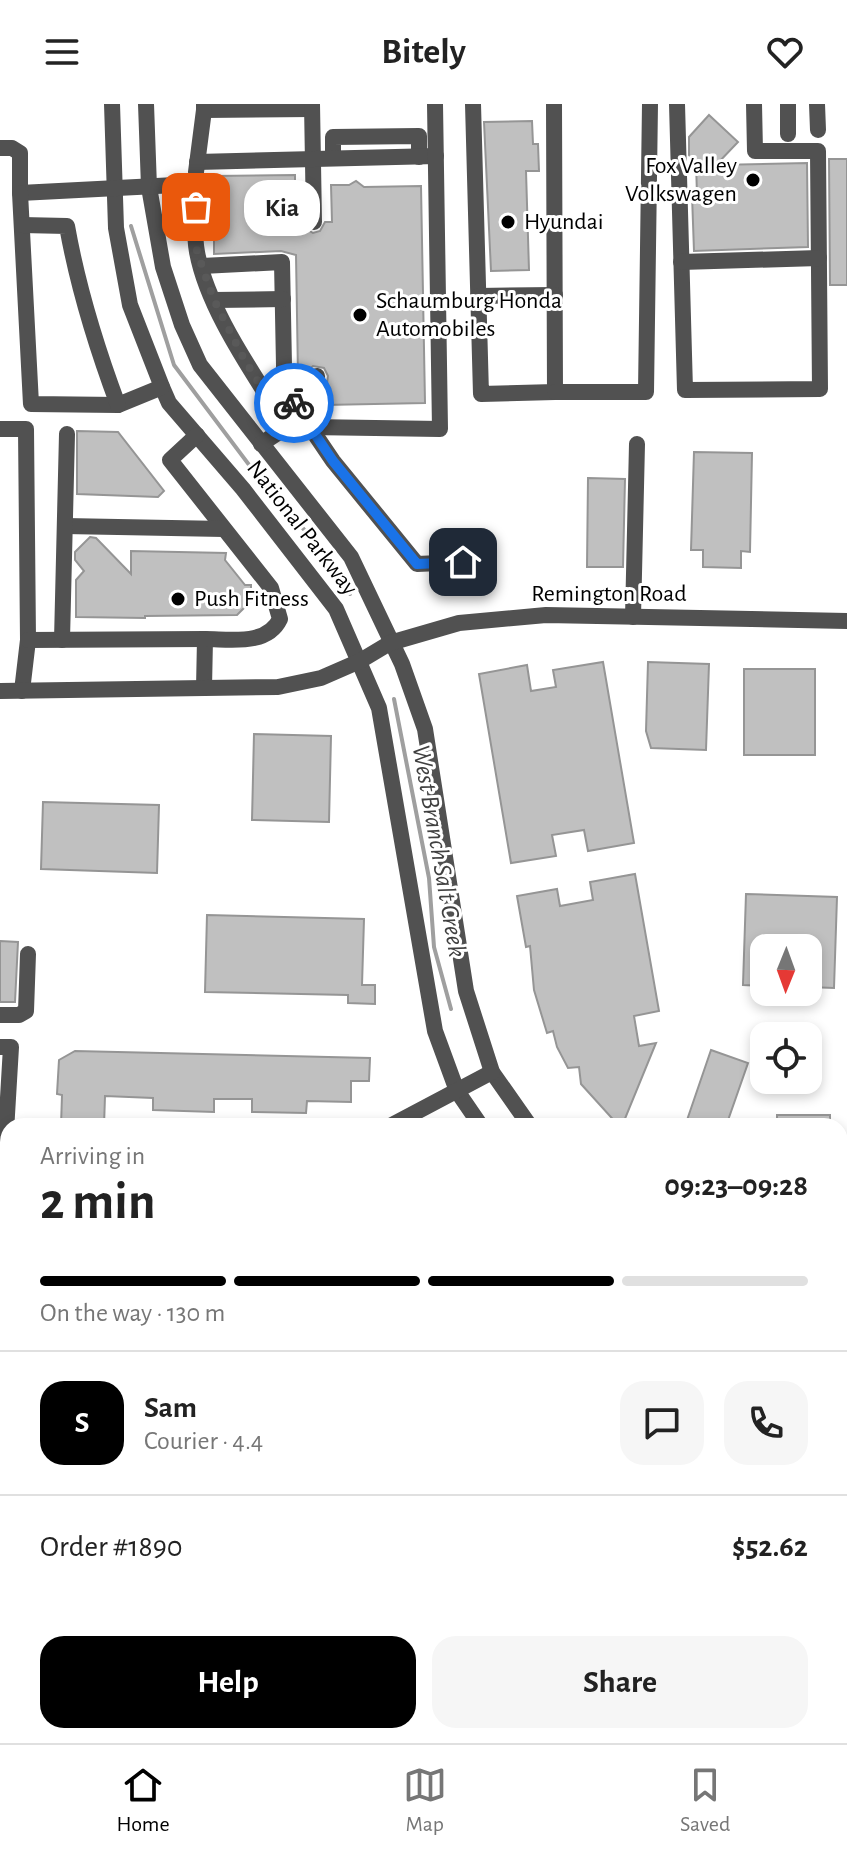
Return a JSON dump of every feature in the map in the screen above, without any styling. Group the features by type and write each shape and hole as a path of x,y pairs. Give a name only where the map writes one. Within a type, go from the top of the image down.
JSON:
{"street":[{"name":"National Parkway","path":"112,104 116,228 130,305 169,403 243,489 336,609 360,661 379,708 435,1031 457,1091 476,1118"},
{"name":"National Parkway","path":"146,104 149,187 163,267 182,325 200,365 351,557 402,664 425,729 466,991 492,1072 524,1118"},
{"path":"261,444 279,432 310,427 440,429 435,104"},
{"path":"473,104 481,394 646,392 650,104"},
{"path":"554,104 555,392"},
{"path":"677,104 685,390 820,389 818,151 755,151 754,104"},
{"path":"788,104 788,134"},
{"path":"817,104 818,130"},
{"path":"314,222 312,106 204,107 195,184 197,252 214,300 267,396 291,399 315,393 317,376"},
{"path":"0,148 12,148 20,153 31,404 118,405 162,387"},
{"path":"197,162 436,156"},
{"path":"20,193 195,184"},
{"path":"22,225 67,226 74,270 93,337 118,405"},
{"path":"681,262 819,258"},
{"path":"202,266 282,262 284,366 291,399 333,461 417,564 486,561"},
{"path":"478,296 555,295"},
{"path":"214,300 283,299"},
{"path":"0,429 26,429 28,640 22,691"},
{"path":"62,640 67,434"},
{"path":"28,640 261,638 276,629 280,619 271,588 170,460 197,435"},
{"path":"633,617 637,444"},
{"path":"65,526 224,529"},
{"name":"Remington Road","path":"0,691 278,687 321,678 360,661 390,643 459,623 546,615 847,621"},
{"path":"204,688 205,639"},
{"path":"0,1015 19,1015 26,1011 28,954"},
{"path":"0,1047 11,1047 5,1070 4,1118"},
{"path":"405,1118 492,1072"}],"building":[{"name":"Fox Valley Volkswagen","path":"709,115 738,142 716,165 807,163 808,247 694,251 692,195 697,195 696,163 689,155 689,137"},
{"name":"Hyundai","path":"532,121 533,144 538,144 539,171 526,171 529,270 491,271 484,122"},
{"path":"829,159 847,159 847,285 830,285"},
{"name":"Schaumburg Honda Automobiles","path":"295,175 295,223 303,223 313,233 320,231 325,222 332,222 331,185 349,185 356,181 364,187 421,186 425,403 324,405 328,376 324,368 313,366 306,376 298,376 296,255 281,251 214,254 214,176"},
{"path":"77,431 118,432 164,491 158,497 77,494"},
{"path":"694,452 752,453 750,552 741,551 741,568 703,567 703,550 691,550"},
{"path":"588,478 625,479 623,567 587,567"},
{"path":"90,537 96,538 131,574 131,551 226,553 225,560 245,585 251,585 251,601 237,615 76,617 76,580 84,571 75,560 75,552"},
{"path":"603,662 634,843 588,851 584,830 552,835 556,856 511,863 479,674 527,665 531,691 556,687 553,670"},
{"path":"648,662 709,664 706,750 651,748 646,731"},
{"path":"744,669 815,669 815,755 744,755"},
{"path":"254,734 331,736 329,822 252,820"},
{"path":"43,802 159,805 157,873 41,869"},
{"path":"635,874 659,1011 634,1016 639,1046 656,1043 625,1118 612,1118 581,1084 579,1067 568,1068 553,1031 547,1033 534,990 530,946 526,947 517,896 557,889 560,906 593,900 590,882"},
{"path":"746,894 837,897 834,988 822,988 822,934 750,934 750,985 743,985"},
{"path":"207,915 364,919 362,985 375,985 375,1004 348,1003 348,995 205,992"},
{"path":"0,941 18,942 15,1002 0,1002"},
{"path":"711,1050 748,1063 729,1118 688,1118"},
{"path":"75,1051 370,1058 369,1081 351,1081 351,1102 307,1101 306,1113 252,1112 252,1099 214,1099 214,1112 153,1110 153,1098 105,1096 104,1118 61,1118 62,1095 57,1094 59,1060"},
{"path":"777,1115 830,1115 830,1118 777,1118"}],"waterway":[{"name":"West Branch Salt Creek","path":"131,226 174,365 256,474 339,570 350,594"},
{"name":"West Branch Salt Creek","path":"394,699 429,878 434,947 451,1009"}],"way so far":[{"path":"196,207 197,252 230,335 267,396 291,399 294,403"}],"place":[{"name":"Fox Valley Volkswagen","path":"753,180"},
{"name":"Kia","path":"196,207"},
{"name":"Hyundai","path":"508,222"},
{"name":"Schaumburg Honda Automobiles","path":"360,315"},
{"name":"Push Fitness","path":"178,599"}],"route":[{"path":"294,403 333,461 417,564 463,562"}]}
